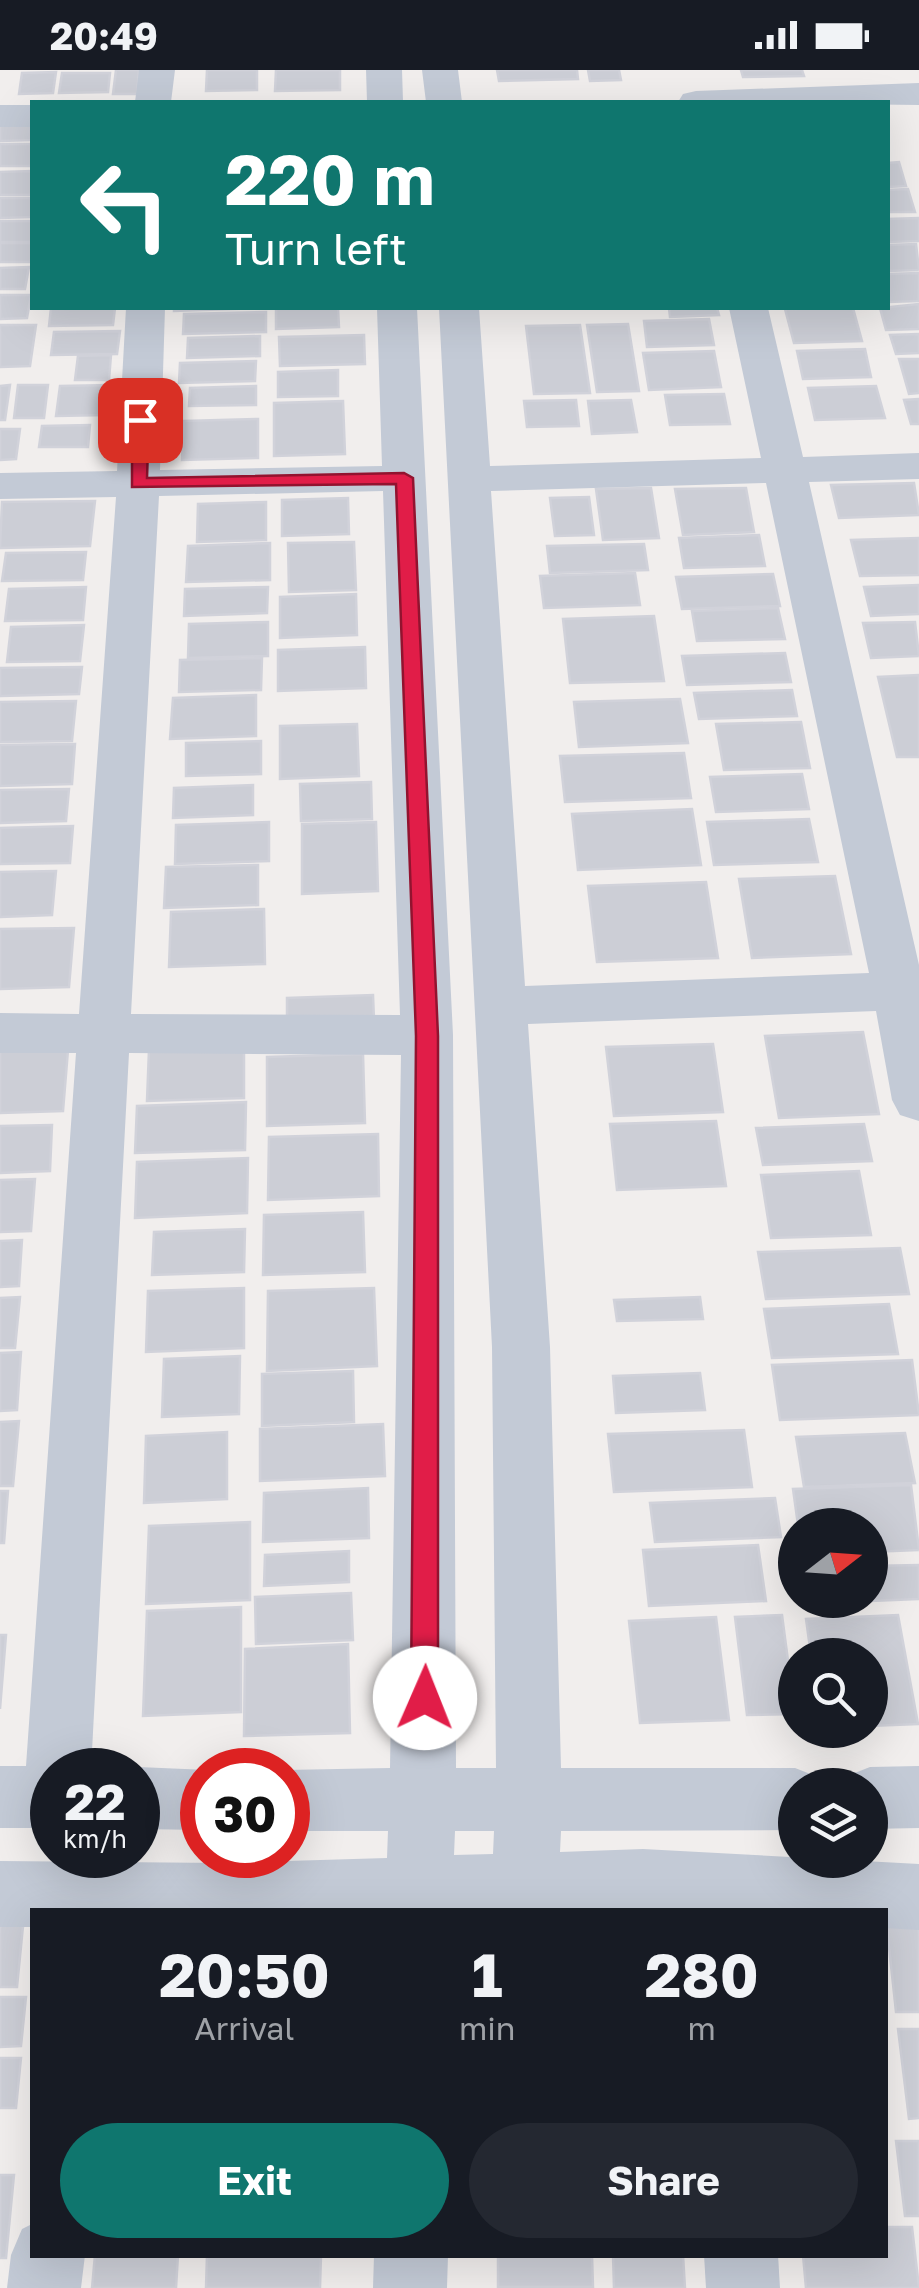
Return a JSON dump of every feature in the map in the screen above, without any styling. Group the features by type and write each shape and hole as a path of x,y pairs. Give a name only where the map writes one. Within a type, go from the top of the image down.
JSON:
{"street":[{"path":"154,100 156,70"},
{"path":"384,70 385,100"},
{"path":"440,70 444,100"},
{"path":"695,70 700,100"},
{"path":"761,100 912,95"},
{"path":"0,116 30,116"},
{"path":"59,1748 138,483 145,310"},
{"path":"396,310 427,1036 420,1898"},
{"path":"458,310 521,1347 529,1803 525,1885"},
{"path":"748,310 783,470 897,873 919,1100"},
{"path":"471,478 919,466"},
{"path":"0,486 404,478"},
{"path":"416,727 485,726"},
{"path":"502,1006 908,1014"},
{"path":"0,1033 427,1036"},
{"path":"0,1797 30,1797"},
{"path":"888,1798 919,1798"},
{"path":"310,1800 529,1803 778,1799"},
{"path":"0,1894 85,1903 222,1896 420,1898 525,1885 643,1882 721,1899 919,1896"},
{"path":"44,2288 48,2258"},
{"path":"410,2288 411,2258"},
{"path":"741,2258 743,2288"}],"building":[{"path":"116,70 139,70 137,94 113,94"},
{"path":"207,70 257,70 257,90 206,91"},
{"path":"276,70 340,70 340,90 275,91"},
{"path":"497,70 577,70 578,79 499,81"},
{"path":"588,70 619,70 621,80 590,81"},
{"path":"741,70 802,70 804,76 743,77"},
{"path":"56,72 53,93 19,94 22,73"},
{"path":"62,73 110,73 108,92 59,93"},
{"path":"0,124 30,124 30,140 0,141"},
{"path":"0,144 30,144 30,166 0,166"},
{"path":"899,162 906,186 890,187 890,163"},
{"path":"30,171 30,195 0,195 0,172"},
{"path":"908,189 915,212 890,212 890,190"},
{"path":"0,198 30,198 30,217 0,218"},
{"path":"919,218 919,241 890,242 890,219"},
{"path":"0,221 30,221 30,242 0,242"},
{"path":"0,243 30,243 30,262 0,262"},
{"path":"916,244 919,270 890,271 890,245"},
{"path":"29,267 25,289 0,289 0,268"},
{"path":"919,273 919,301 890,302 890,274"},
{"path":"0,295 30,295 27,318 0,319"},
{"path":"919,304 919,329 886,330 881,310"},
{"path":"51,310 115,310 113,325 49,326"},
{"path":"276,310 338,310 339,327 276,329"},
{"path":"669,310 718,310 719,315 670,317"},
{"path":"785,310 854,310 862,341 794,343"},
{"path":"266,312 266,332 183,334 184,314"},
{"path":"709,319 714,345 647,347 644,321"},
{"path":"628,324 639,391 597,392 587,325"},
{"path":"0,325 36,325 30,366 0,367"},
{"path":"580,325 590,393 534,394 526,326"},
{"path":"120,331 117,354 51,355 54,332"},
{"path":"919,334 919,353 896,354 890,335"},
{"path":"364,335 365,364 280,366 279,337"},
{"path":"260,336 260,356 187,358 188,338"},
{"path":"865,349 871,377 803,379 797,351"},
{"path":"714,351 721,387 649,390 643,353"},
{"path":"111,355 109,380 75,380 78,356"},
{"path":"899,359 919,359 919,393 909,394"},
{"path":"256,361 255,381 179,383 180,363"},
{"path":"338,370 338,396 278,397 278,372"},
{"path":"10,385 5,420 0,420 0,386"},
{"path":"18,385 48,385 44,418 14,418"},
{"path":"110,385 107,415 56,416 60,386"},
{"path":"256,386 256,405 189,406 190,388"},
{"path":"876,386 885,418 815,420 808,388"},
{"path":"724,394 730,424 670,425 665,395"},
{"path":"919,399 919,424 911,424 904,400"},
{"path":"576,400 579,426 527,427 524,401"},
{"path":"631,400 637,432 592,434 588,401"},
{"path":"343,401 345,454 274,456 274,403"},
{"path":"258,419 258,458 182,460 184,421"},
{"path":"90,425 88,447 39,447 42,426"},
{"path":"0,429 20,429 16,459 0,460"},
{"path":"914,483 919,515 839,518 831,485"},
{"path":"651,488 659,538 603,540 596,489"},
{"path":"746,488 754,532 683,535 675,489"},
{"path":"589,497 594,535 555,536 550,498"},
{"path":"348,498 349,534 282,536 282,500"},
{"path":"95,501 90,546 0,548 2,502"},
{"path":"266,502 266,540 197,542 198,504"},
{"path":"759,535 765,566 684,568 679,538"},
{"path":"919,538 919,575 860,576 851,540"},
{"path":"354,542 356,590 289,592 288,543"},
{"path":"270,543 270,580 186,582 188,546"},
{"path":"644,544 648,570 550,573 547,546"},
{"path":"86,552 83,580 2,581 6,553"},
{"path":"635,573 640,605 544,608 540,576"},
{"path":"773,574 780,606 682,609 676,577"},
{"path":"919,585 919,614 871,616 864,587"},
{"path":"86,587 83,620 5,621 9,589"},
{"path":"268,587 267,613 184,616 185,589"},
{"path":"356,594 357,635 280,638 280,597"},
{"path":"778,608 785,639 697,641 692,611"},
{"path":"654,616 664,681 570,683 563,619"},
{"path":"268,622 268,656 188,658 189,624"},
{"path":"915,622 919,656 871,658 863,623"},
{"path":"84,625 80,661 7,662 11,627"},
{"path":"365,647 366,688 278,691 278,650"},
{"path":"785,653 791,682 687,685 682,656"},
{"path":"262,658 261,690 179,692 180,660"},
{"path":"82,667 79,694 0,696 0,668"},
{"path":"919,675 919,757 897,757 878,677"},
{"path":"792,690 797,716 699,719 694,693"},
{"path":"256,695 256,736 170,739 173,698"},
{"path":"680,699 688,743 579,747 574,702"},
{"path":"76,701 72,741 0,742 0,702"},
{"path":"801,722 810,768 724,770 716,724"},
{"path":"357,724 359,776 280,779 280,726"},
{"path":"261,741 261,774 186,776 186,743"},
{"path":"75,744 72,784 0,786 0,745"},
{"path":"684,753 691,798 565,802 560,756"},
{"path":"802,774 809,809 716,812 710,777"},
{"path":"371,782 372,819 301,821 300,784"},
{"path":"253,785 253,815 173,818 174,788"},
{"path":"69,789 66,821 0,823 0,790"},
{"path":"692,809 701,865 578,870 572,814"},
{"path":"809,819 818,862 714,865 707,822"},
{"path":"269,822 269,861 175,864 176,825"},
{"path":"376,822 378,891 302,894 302,824"},
{"path":"73,826 70,863 0,864 0,828"},
{"path":"258,865 258,905 164,908 166,867"},
{"path":"56,871 52,915 0,917 0,872"},
{"path":"835,876 851,954 752,958 739,879"},
{"path":"706,882 718,958 597,962 588,886"},
{"path":"264,909 265,964 169,967 171,912"},
{"path":"74,928 69,987 0,989 0,929"},
{"path":"373,995 374,1020 287,1023 287,998"},
{"path":"863,1032 879,1114 779,1118 765,1036"},
{"path":"69,1038 63,1111 0,1113 0,1041"},
{"path":"713,1044 723,1112 614,1116 606,1047"},
{"path":"244,1047 244,1098 147,1101 149,1050"},
{"path":"363,1054 365,1123 267,1126 267,1057"},
{"path":"246,1102 245,1150 135,1153 137,1106"},
{"path":"716,1121 726,1186 617,1190 610,1124"},
{"path":"864,1124 872,1161 763,1165 756,1128"},
{"path":"52,1125 50,1171 0,1173 0,1126"},
{"path":"378,1134 379,1196 268,1200 269,1137"},
{"path":"248,1158 247,1213 135,1218 137,1162"},
{"path":"859,1171 871,1235 771,1238 761,1175"},
{"path":"35,1179 31,1231 0,1232 0,1180"},
{"path":"363,1212 365,1272 263,1275 264,1215"},
{"path":"245,1229 244,1272 152,1275 154,1232"},
{"path":"22,1240 19,1286 0,1287 0,1241"},
{"path":"900,1248 909,1294 766,1299 758,1252"},
{"path":"244,1288 244,1348 146,1352 148,1291"},
{"path":"374,1288 377,1366 267,1371 268,1291"},
{"path":"20,1297 15,1348 0,1348 0,1298"},
{"path":"700,1297 703,1319 617,1321 614,1300"},
{"path":"889,1304 898,1354 772,1358 764,1309"},
{"path":"21,1352 17,1410 0,1411 0,1353"},
{"path":"240,1356 239,1414 162,1417 164,1359"},
{"path":"912,1360 919,1415 780,1420 772,1365"},
{"path":"353,1371 354,1422 262,1426 262,1374"},
{"path":"700,1373 705,1410 616,1413 613,1376"},
{"path":"19,1421 13,1486 0,1486 0,1422"},
{"path":"383,1424 385,1476 260,1481 260,1429"},
{"path":"744,1430 752,1487 614,1492 608,1434"},
{"path":"227,1432 227,1499 144,1503 146,1436"},
{"path":"905,1433 915,1483 804,1487 796,1437"},
{"path":"911,1485 919,1550 888,1551 888,1508 796,1508 793,1489"},
{"path":"368,1488 369,1538 263,1542 264,1493"},
{"path":"0,1491 8,1491 4,1543 0,1543"},
{"path":"775,1498 778,1537 655,1542 650,1503"},
{"path":"250,1522 250,1600 146,1604 149,1526"},
{"path":"758,1545 766,1601 649,1606 643,1550"},
{"path":"349,1551 349,1582 264,1586 265,1555"},
{"path":"919,1565 919,1599 888,1600 888,1566"},
{"path":"351,1593 353,1640 256,1644 255,1597"},
{"path":"241,1607 241,1712 143,1716 147,1611"},
{"path":"898,1615 918,1724 888,1725 888,1638 809,1638 806,1619"},
{"path":"716,1617 729,1720 640,1723 629,1621"},
{"path":"735,1617 782,1618 785,1638 778,1638 778,1714 747,1715"},
{"path":"0,1635 6,1635 0,1709"},
{"path":"348,1644 350,1733 244,1736 245,1649"},
{"path":"0,1906 25,1906 17,1987 0,1987"},
{"path":"919,1909 919,2012 896,2012 888,1910"},
{"path":"0,1997 26,1997 21,2046 0,2047"},
{"path":"898,2029 919,2029 919,2118 909,2119"},
{"path":"0,2058 21,2058 16,2108 0,2108"},
{"path":"896,2141 919,2141 919,2216 905,2216"},
{"path":"0,2175 14,2175 6,2258 0,2258"},
{"path":"888,2227 912,2227 919,2288 806,2288 803,2258 888,2258"},
{"path":"95,2258 178,2258 176,2288 92,2288"},
{"path":"207,2258 321,2258 320,2288 206,2288"},
{"path":"498,2258 592,2258 593,2287 498,2287"},
{"path":"613,2258 683,2258 685,2288 614,2288"}],"route":[{"path":"140,420 138,483 404,478 427,1036 425,1698"}]}
